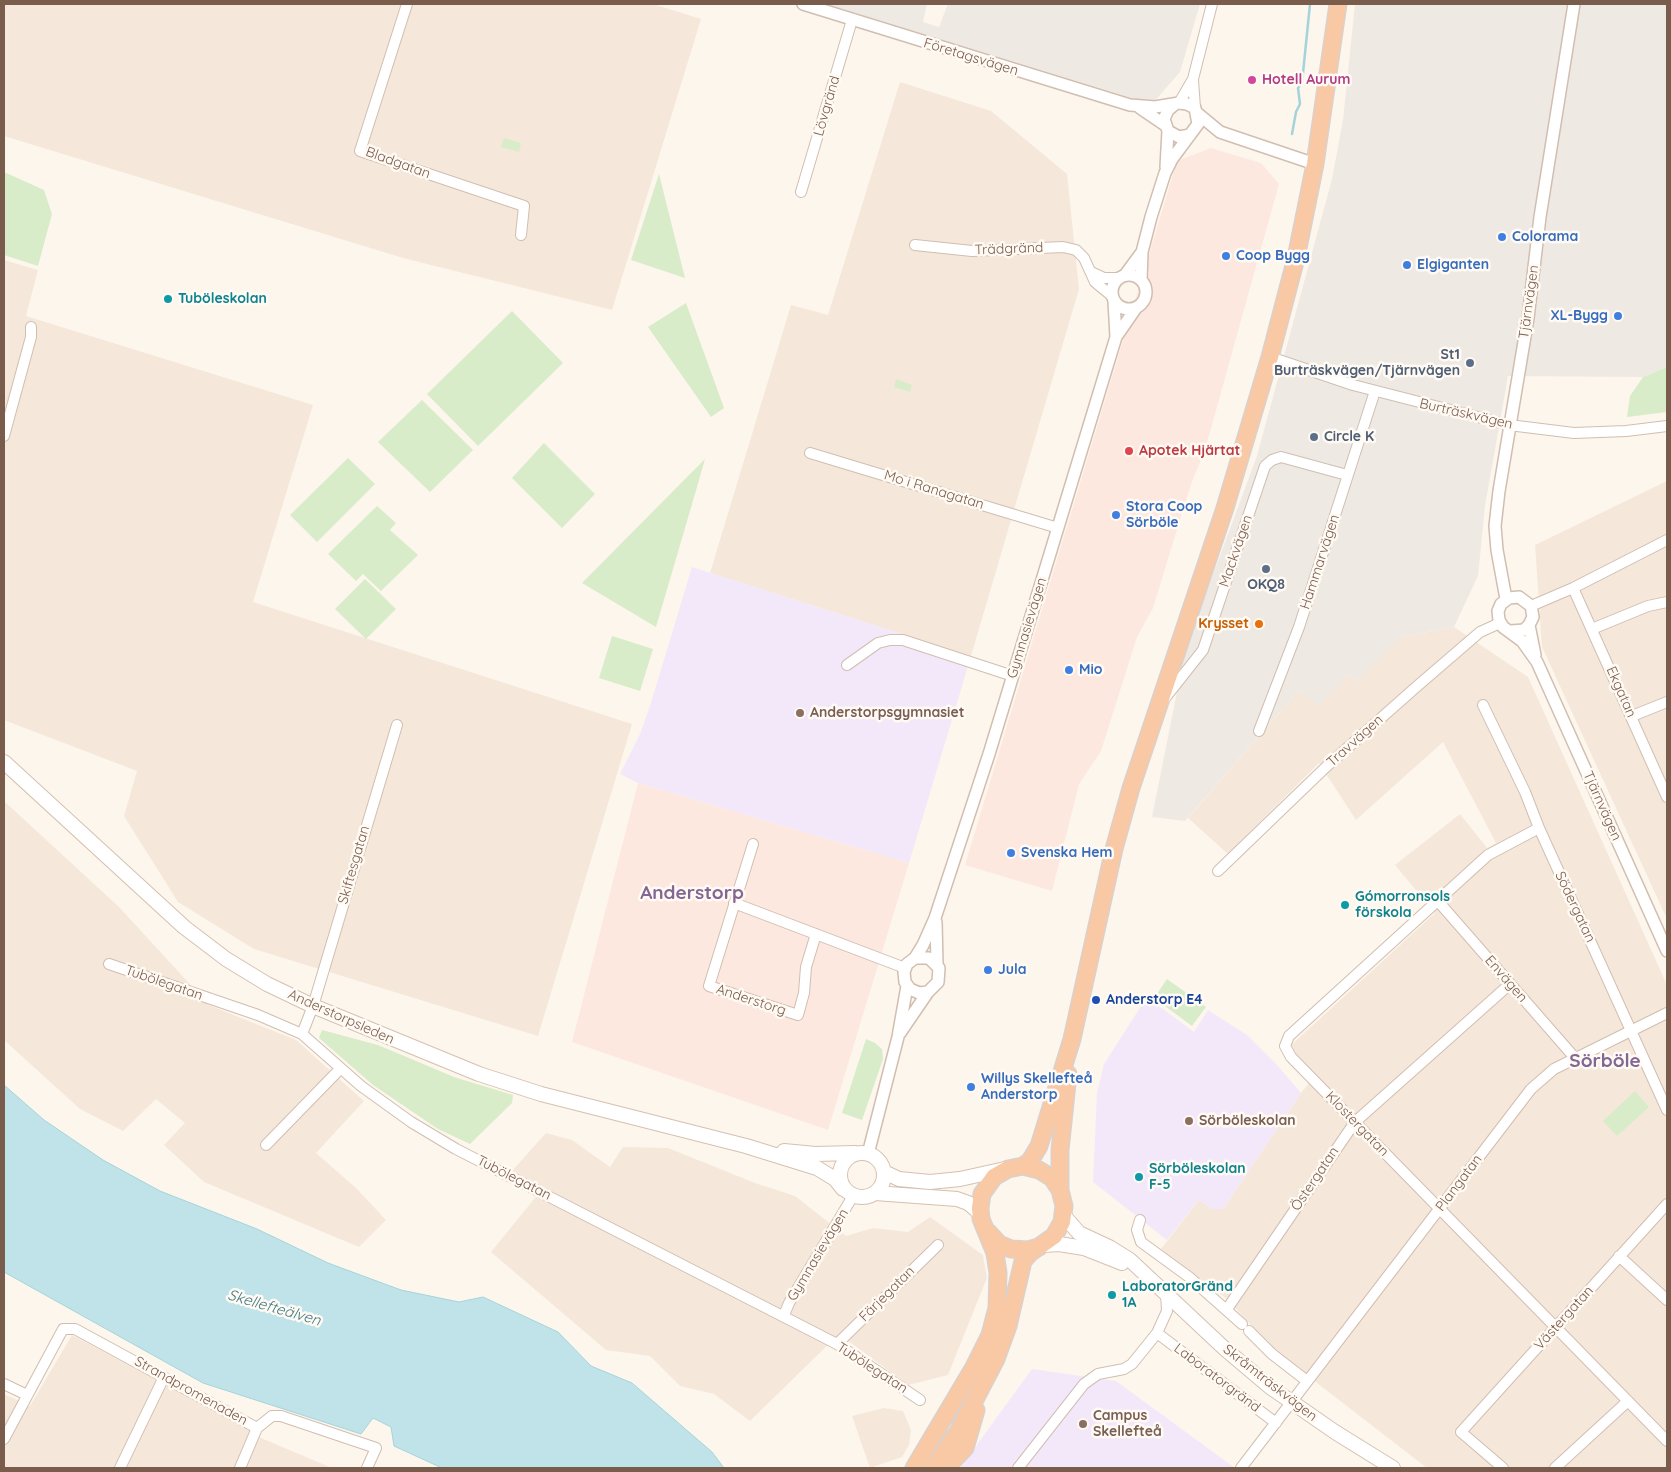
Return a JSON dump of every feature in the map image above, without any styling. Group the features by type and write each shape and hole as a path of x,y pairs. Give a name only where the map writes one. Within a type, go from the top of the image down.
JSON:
{"highway":[{"path":"914,1468 974,1367 990,1335 999,1292 995,1253 981,1218 981,1200 986,1187 994,1176 1030,1161 1039,1146 1072,1039 1114,849 1131,788 1239,465 1296,258 1315,164 1338,4"},
{"path":"1060,1190 1060,1150 1072,1039"},
{"path":"933,1468 958,1432 978,1397 996,1359 1008,1326 1023,1261 1058,1230 1064,1216 1064,1199 1060,1190 1045,1173 1015,1167"},
{"path":"981,1218 992,1237 1004,1246 1021,1251 1042,1246"},
{"path":"946,1468 965,1448 976,1415 978,1397"}],"main road":[{"name":"Anderstorpsleden","path":"4,762 184,927 226,960 267,984 312,1006 479,1074 550,1096 746,1146 817,1168 835,1179 848,1192"},
{"name":"Anderstorpsleden","path":"746,1146 815,1154 864,1153"},
{"path":"875,1194 883,1182 884,1172 880,1162 864,1153 851,1155 842,1165 839,1178 848,1192 864,1198 875,1194 957,1199 968,1203 981,1218"},
{"path":"884,1172 899,1179 930,1182 960,1179 1015,1167"},
{"name":"Skråmträskvägen","path":"1064,1216 1079,1233 1120,1253 1162,1289 1225,1349 1291,1402 1392,1468"},
{"name":"Skråmträskvägen","path":"1042,1246 1069,1245 1112,1258 1162,1289"}],"street":[{"name":"Bladgatan","path":"407,4 360,151 524,206 521,235"},
{"name":"Företagsvägen","path":"804,4 1140,108 1166,128"},
{"path":"1165,173 1172,159 1198,124 1194,79 1212,4"},
{"name":"Tjärnvägen","path":"1506,599 1497,550 1495,526 1574,4"},
{"name":"Lövgränd","path":"801,192 852,20"},
{"path":"1142,252 1113,286 1113,299 1124,308 1136,308 1141,304 1146,294 1142,280 1142,252 1165,173 1169,144 1166,128 1168,110 1176,104 1194,79"},
{"name":"Företagsvägen","path":"1140,108 1176,104"},
{"path":"1176,104 1187,104 1220,132"},
{"path":"1166,128 1179,137 1192,133 1220,132 1315,164"},
{"name":"Trädgränd","path":"915,245 972,251 1063,247 1076,250 1084,258 1095,282 1113,299"},
{"path":"1091,272 1104,278 1136,276 1142,280"},
{"name":"Gymnasievägen","path":"1113,299 1116,337"},
{"name":"Gymnasievägen","path":"915,958 936,918 1013,676 1116,337 1136,308"},
{"path":"4,436 31,337 31,327"},
{"name":"Burträskvägen","path":"1270,357 1374,391 1510,425 1574,433 1626,431 1667,426"},
{"name":"Hammarvägen","path":"1259,731 1299,627 1374,391"},
{"name":"Mo i Ranagatan","path":"810,453 1058,528"},
{"name":"Mackvägen","path":"1158,706 1203,650 1265,466 1272,460 1281,457 1347,475"},
{"path":"1531,606 1573,588 1667,540"},
{"name":"Ekgatan","path":"1573,588 1667,797"},
{"path":"1519,597 1531,606 1533,614 1529,625 1521,631 1511,631 1500,623 1498,611 1506,599 1519,597"},
{"path":"1592,629 1648,606 1667,602"},
{"name":"Travvägen","path":"1218,871 1327,766 1414,688 1480,632 1500,623"},
{"name":"Tjärnvägen","path":"1529,625 1537,662"},
{"name":"Tjärnvägen","path":"1511,631 1522,641 1537,662 1667,951"},
{"path":"847,665 878,643 890,640 903,640 1013,676"},
{"path":"1632,716 1667,702"},
{"name":"Södergatan","path":"1483,705 1525,792 1538,828 1667,1110"},
{"name":"Skiftesgatan","path":"302,1034 397,725"},
{"name":"Klostergatan","path":"1538,828 1488,855 1289,1036 1286,1046 1291,1058 1667,1441"},
{"name":"Anderstorg","path":"753,844 709,986 798,1015 804,993 806,967 816,934"},
{"name":"Envägen","path":"1437,900 1575,1058"},
{"path":"734,902 905,968"},
{"name":"Gymnasievägen","path":"936,918 936,964"},
{"path":"864,1153 898,1037 907,986 904,977 905,968 915,958 929,958 936,964 940,978 936,986 928,992 898,1037"},
{"name":"Tubölegatan","path":"109,964 258,1015 302,1034 381,1101 456,1149 784,1315 837,1344 920,1400"},
{"name":"Östergatan","path":"1227,1309 1355,1122 1510,984"},
{"path":"907,986 919,993 928,992"},
{"name":"Plangatan","path":"1241,1468 1531,1089 1554,1069 1667,1013"},
{"path":"266,1145 340,1068"},
{"name":"Gymnasievägen","path":"784,1315 848,1192"},
{"name":"Västergatan","path":"1503,1468 1461,1432 1667,1204"},
{"path":"1140,1220 1137,1230 1141,1242 1189,1277 1227,1309 1272,1354 1307,1381"},
{"name":"Färjegatan","path":"837,1344 938,1245"},
{"path":"1619,1256 1667,1300"},
{"path":"1018,1468 1084,1384 1098,1374 1124,1369 1132,1364 1157,1333 1167,1311 1162,1289"},
{"name":"Strandpromenaden","path":"27,1395 63,1329 76,1329 257,1428 272,1416 282,1416 376,1448 367,1468"},
{"name":"Laboratorgränd","path":"1157,1333 1276,1423"},
{"path":"120,1468 164,1377"},
{"path":"4,1384 27,1395 4,1439"},
{"path":"1555,1468 1628,1401"},
{"path":"240,1468 257,1428"}],"shaded area":[{"path":"4,4 653,4 701,19 612,310 403,258 4,136"},
{"path":"826,4 927,4 923,22 939,27 948,4 1200,4 1180,72 1152,104"},
{"path":"1355,4 1667,4 1667,367 1643,377 1508,376 1485,506 1478,576 1454,627 1401,637 1357,681 1349,674 1319,706 1299,690 1185,821 1152,817 1186,647 1257,456 1332,179 1343,120"},
{"path":"900,82 991,111 1067,174 1079,289 971,656 710,573 791,305 828,315"},
{"path":"1211,148 1261,163 1279,184 1205,450 1191,484 1153,608 1137,637 1101,751 1079,784 1052,891 965,865 1177,161"},
{"path":"4,260 38,270 26,316 313,405 253,602 632,724 538,1036 254,949 178,902 124,816 137,771 4,720"},
{"path":"1667,481 1667,919 1542,647 1535,545"},
{"name":"Anderstorpsgymnasiet","path":"692,567 971,656 909,863 638,783 620,774 640,734 650,706"},
{"path":"1454,627 1528,677 1667,985 1667,1468 1427,1468 1273,1349 1227,1299 1161,1249 1199,1200 1212,1209 1223,1209 1301,1093 1314,1077 1288,1048 1435,913 1395,865 1460,814 1487,848 1496,843 1443,742 1356,820 1319,763 1228,854 1188,818 1299,690 1319,705 1349,674 1357,681 1401,637"},
{"path":"638,783 909,863 828,1130 572,1042"},
{"path":"4,801 119,907 209,1005 296,1040 364,1101 316,1153 356,1188 386,1220 359,1247 204,1182 164,1145 185,1123 156,1099 123,1131 80,1109 4,1040"},
{"name":"Sörböleskolan","path":"1147,997 1194,1032 1208,1010 1247,1035 1277,1065 1301,1093 1223,1209 1212,1209 1199,1200 1167,1240 1093,1182 1097,1093 1104,1064"},
{"path":"546,1133 572,1140 610,1167 623,1147 668,1148 755,1183 795,1196 846,1236 873,1228 908,1232 930,1217 983,1255 987,1278 948,1375 908,1385 839,1334 750,1421 714,1394 680,1386 650,1356 606,1350 491,1252 543,1188 512,1171"},
{"path":"72,1335 247,1428 261,1438 332,1468 4,1468 4,1394 30,1406"},
{"name":"Campus Skellefteå","path":"1032,1369 1116,1381 1235,1468 960,1468"},
{"path":"884,1408 903,1411 911,1430 909,1445 902,1457 870,1468 852,1416"}],"green space":[{"path":"504,138 521,143 519,152 501,147"},
{"path":"4,172 44,190 52,214 38,266 4,255"},
{"path":"659,174 685,278 631,260"},
{"path":"686,303 724,408 711,417 648,327"},
{"path":"512,311 563,363 478,446 427,394"},
{"path":"1667,367 1667,412 1627,417 1630,396 1643,377"},
{"path":"896,379 912,385 910,392 894,387"},
{"path":"422,400 473,450 430,492 378,442"},
{"path":"544,443 595,494 562,528 512,478"},
{"path":"348,458 375,484 317,542 290,515"},
{"path":"705,459 697,487 656,627 582,583"},
{"path":"377,506 396,523 390,530 418,555 381,591 363,574 356,581 328,554"},
{"path":"365,579 396,609 366,639 335,609"},
{"path":"612,636 653,649 640,691 599,678"},
{"path":"1167,979 1206,1007 1192,1026 1154,998"},
{"path":"322,1030 378,1045 454,1077 513,1095 512,1103 470,1144 438,1129 373,1085 319,1038"},
{"path":"866,1039 882,1049 883,1059 862,1120 842,1113"},
{"path":"1635,1091 1649,1107 1617,1136 1603,1121"}],"water":[{"name":"Skellefteälven","path":"4,1085 44,1120 103,1160 160,1191 257,1229 328,1263 401,1290 459,1302 483,1297 558,1332 591,1366 632,1383 712,1452 724,1468 442,1468 394,1446 391,1427 373,1418 361,1434 203,1383 4,1272"}],"waterway":[{"path":"1292,134 1296,112 1300,104 1298,88 1302,83 1310,4"}],"place":[{"name":"Hotell Aurum","path":"1252,80"},
{"name":"Colorama","path":"1502,237"},
{"name":"Coop Bygg","path":"1226,256"},
{"name":"Elgiganten","path":"1407,265"},
{"name":"Tuböleskolan","path":"168,299"},
{"name":"XL-Bygg","path":"1618,316"},
{"name":"St1 Burträskvägen/Tjärnvägen","path":"1470,363"},
{"name":"Circle K","path":"1314,437"},
{"name":"Apotek Hjärtat","path":"1129,451"},
{"name":"Stora Coop Sörböle","path":"1116,515"},
{"name":"OKQ8","path":"1266,569"},
{"name":"Krysset","path":"1259,624"},
{"name":"Mio","path":"1069,670"},
{"name":"Anderstorpsgymnasiet","path":"800,713"},
{"name":"Svenska Hem","path":"1011,853"},
{"name":"Gómorronsols förskola","path":"1345,905"},
{"name":"Jula","path":"988,970"},
{"name":"Anderstorp E4","path":"1096,1000"},
{"name":"Willys Skellefteå Anderstorp","path":"971,1087"},
{"name":"Sörböleskolan","path":"1189,1121"},
{"name":"Sörböleskolan F-5","path":"1139,1177"},
{"name":"LaboratorGränd 1A","path":"1112,1295"},
{"name":"Campus Skellefteå","path":"1083,1424"}],"district":[{"name":"Anderstorp","path":"692,893"},
{"name":"Sörböle","path":"1605,1061"}]}
